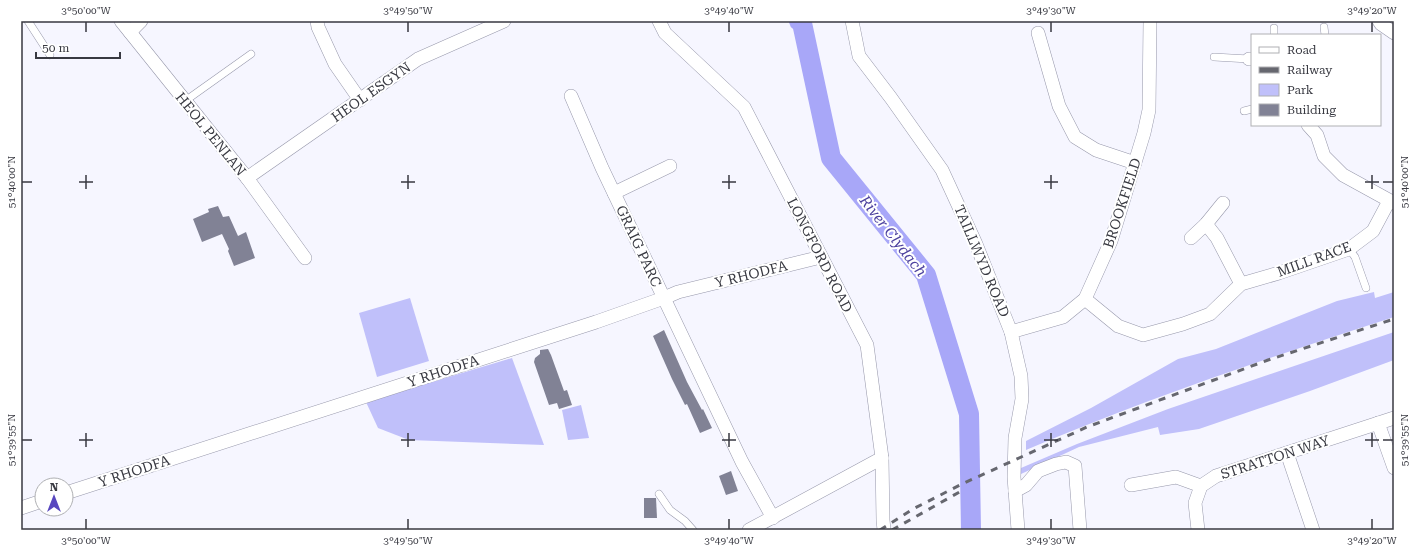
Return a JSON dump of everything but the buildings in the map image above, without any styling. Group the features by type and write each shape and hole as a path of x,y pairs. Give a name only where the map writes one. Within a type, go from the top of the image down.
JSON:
{"street":[{"name":"HEOL PENLAN","path":"122,21 247,178 301,254"},
{"path":"130,32 142,21"},
{"path":"317,21 318,27 335,64 360,100"},
{"name":"LONGFORD ROAD","path":"659,21 665,33 744,107 867,346 882,458 884,530"},
{"name":"TAILLWYD ROAD","path":"852,21 859,56 942,170 976,244 1011,332 1021,376 1022,399 1015,438 1015,491 1018,530"},
{"name":"BROOKFIELD","path":"1011,332 1063,317 1085,299 1111,241 1144,133 1149,110 1150,21"},
{"path":"1379,21 1394,33"},
{"name":"HEOL ESGYN","path":"247,178 418,59 500,22"},
{"path":"1038,33 1059,106 1075,137 1096,150 1135,163"},
{"name":"GRAIG PARC","path":"571,96 614,193 742,462 772,518"},
{"path":"1309,126 1317,135 1324,156 1333,166 1343,175 1392,202"},
{"name":"GRAIG PARC","path":"614,193 670,166"},
{"name":"MILL RACE","path":"1085,299 1118,326 1143,335 1183,324 1210,314 1241,284 1279,273 1349,249 1373,231 1392,202"},
{"path":"1191,238 1206,224 1223,203"},
{"path":"1206,224 1218,238 1241,284"},
{"name":"Y RHODFA","path":"74,490 568,335 678,292 821,256"},
{"name":"STRATTON WAY","path":"1201,486 1216,476 1394,418"},
{"path":"1378,423 1394,468"},
{"path":"1287,453 1314,530"},
{"path":"749,530 882,458"},
{"path":"1015,491 1026,485 1038,471 1066,462 1075,466 1080,530"},
{"path":"1131,485 1176,477 1201,486 1195,503 1198,530"},
{"path":"21,508 34,504"}],"lane":[{"path":"28,21 50,54"},
{"path":"1324,27 1325,34"},
{"path":"185,101 250,54"},
{"path":"1214,57 1251,59"},
{"path":"1244,111 1251,110"},
{"path":"1349,249 1355,258 1366,288"},
{"path":"659,494 670,510 685,521 693,530"}],"green space":[{"path":"1374,292 1375,298 1394,292 1394,317 1208,379 1117,413 1026,450 1026,441 1091,408 1178,359 1216,349 1337,301"},
{"path":"410,298 429,361 377,377 359,313"},
{"path":"1394,332 1394,360 1310,391 1199,429 1160,435 1158,427 1079,447 1021,474 1021,468 1077,444 1168,409"},
{"path":"512,358 544,445 409,440 378,428 366,402"},
{"path":"581,405 589,438 568,440 562,410"}],"waterway":[{"name":"River Clydach","path":"799,21 802,23 831,158 926,275 969,414 971,530"}],"railway":[{"path":"880,530 913,509 962,484 1087,427 1268,360 1394,319"},
{"path":"892,530 963,490"}]}
